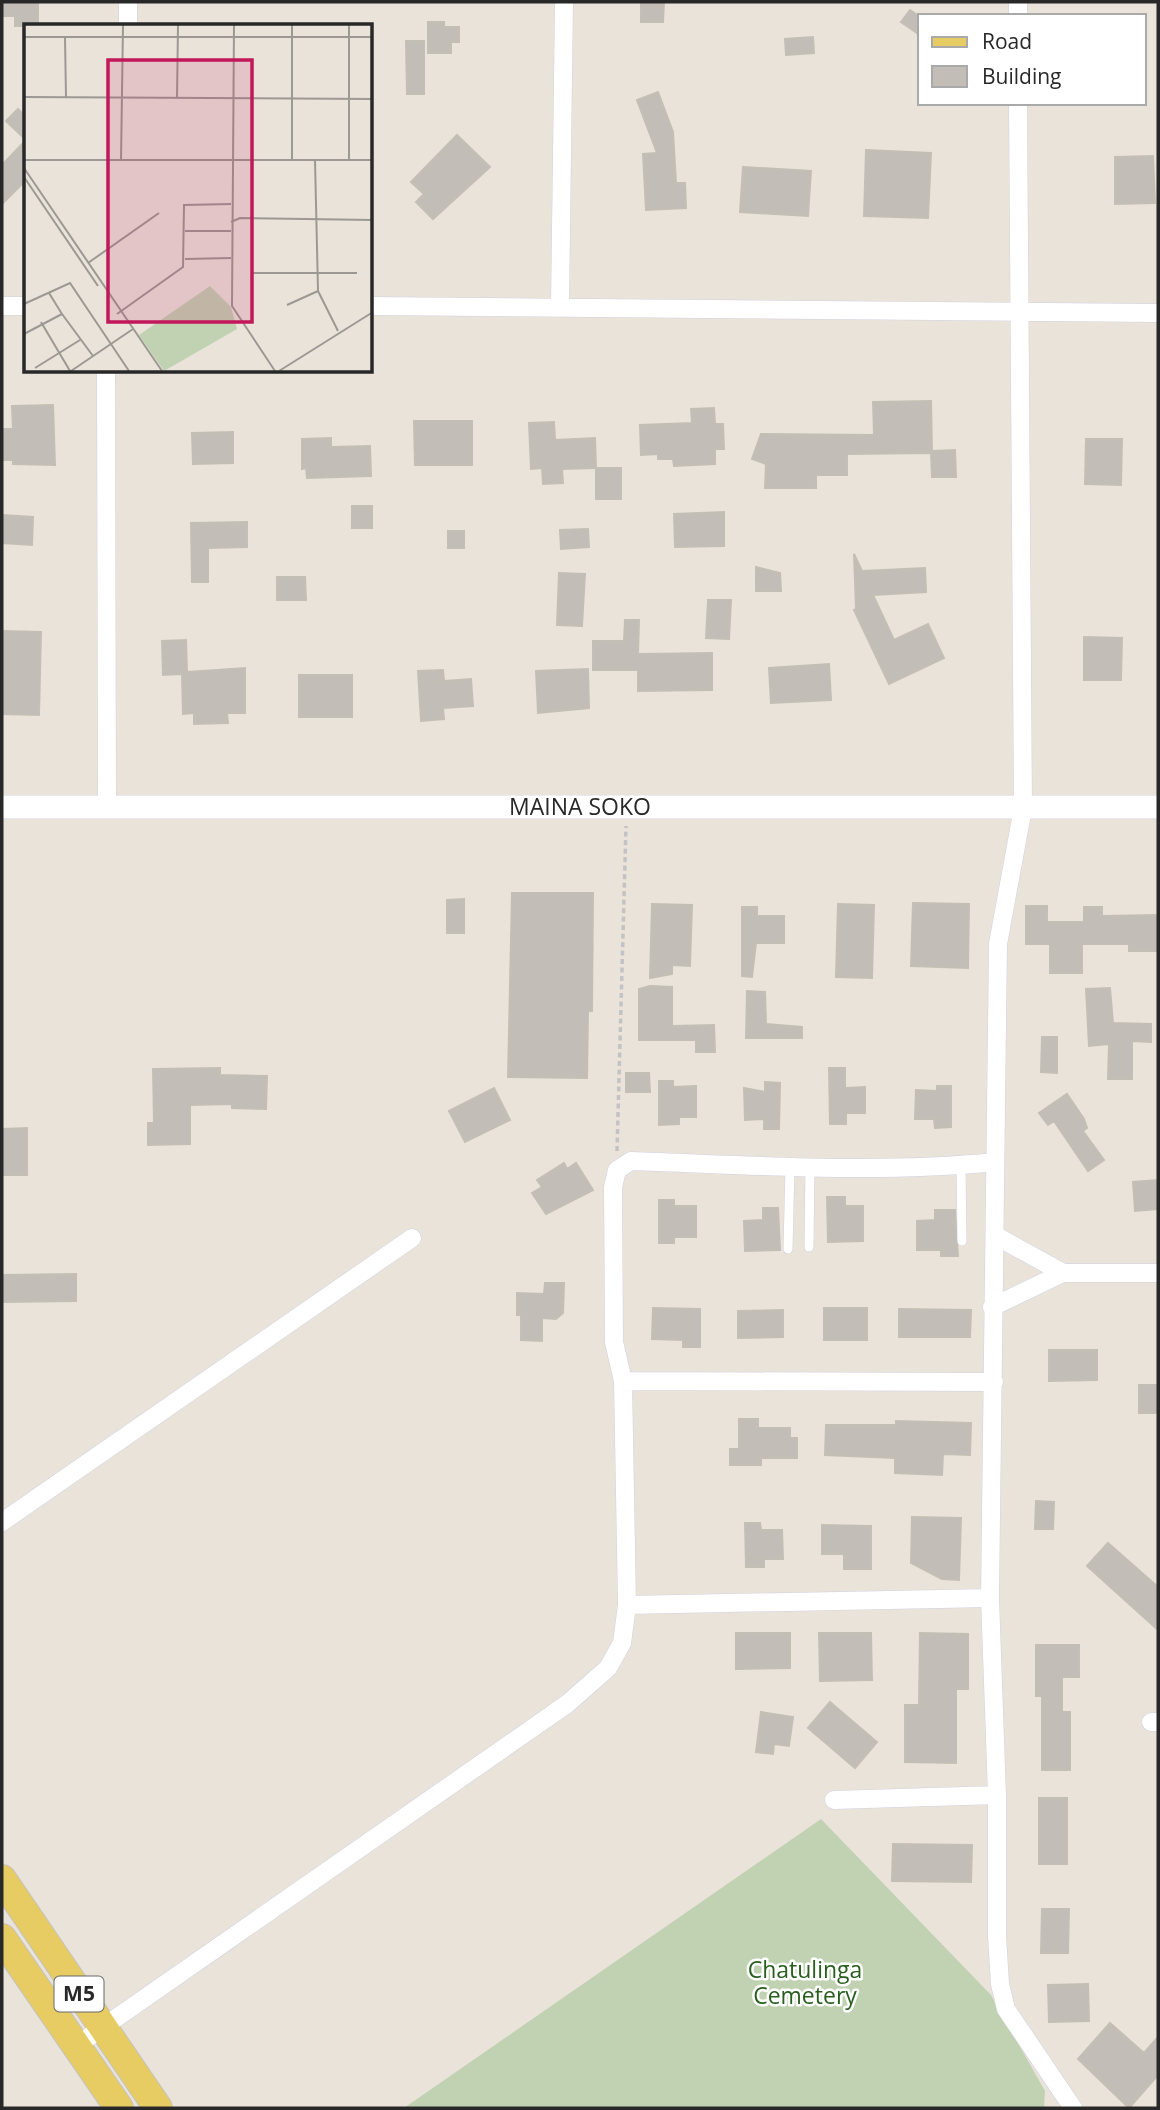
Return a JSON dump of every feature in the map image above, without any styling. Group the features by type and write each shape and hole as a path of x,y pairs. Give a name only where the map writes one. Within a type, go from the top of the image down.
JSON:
{"main road":[{"name":"M5","path":"2,1879 158,2108"},
{"name":"M5","path":"2,1938 119,2108"}],"street":[{"path":"128,2 128,24"},
{"path":"560,306 564,2"},
{"path":"1018,105 1023,808 998,944 996,1236 992,1307 994,1382 990,1598 998,1795 1000,1984 1006,2009 1073,2108"},
{"path":"2,306 24,306"},
{"path":"373,306 1158,313"},
{"path":"106,373 107,807"},
{"name":"MAINA SOKO","path":"2,807 1158,807"},
{"path":"76,2046 567,1704 608,1668 622,1643 627,1605 623,1381 614,1342 612,1301 612,1188 617,1170 632,1161 790,1166 961,1166 995,1162"},
{"path":"996,1236 1063,1273"},
{"path":"2,1522 412,1238"},
{"path":"992,1307 1063,1273 1158,1273"},
{"path":"623,1381 994,1382"},
{"path":"627,1605 990,1598"},
{"path":"834,1800 998,1795"}],"lane":[{"path":"788,1249 790,1166"},
{"path":"809,1247 810,1166"},
{"path":"961,1166 962,1241"}],"path":[{"path":"617,1170 626,807"}],"green space":[{"name":"Chatulinga Cemetery","path":"821,1819 991,1995 1045,2091 1044,2108 404,2108"}],"building":[{"path":"2,2 38,2 38,24 15,26 15,16 2,16"},
{"path":"641,2 664,2 663,22 641,22"},
{"path":"910,10 918,16 918,34 901,22"},
{"path":"428,22 444,22 444,27 459,27 459,42 451,42 451,53 428,53"},
{"path":"813,37 814,53 786,55 785,39"},
{"path":"406,41 424,41 424,94 407,94"},
{"path":"658,92 673,132 676,183 685,183 686,208 646,210 643,154 657,153 637,100"},
{"path":"18,109 24,115 24,138 6,121"},
{"path":"457,135 490,167 433,219 416,202 424,194 411,182"},
{"path":"24,142 24,182 2,204 2,165"},
{"path":"866,150 931,153 928,218 864,216"},
{"path":"1153,156 1155,203 1115,204 1115,157"},
{"path":"743,167 811,171 808,216 740,212"},
{"path":"931,401 932,451 955,450 956,477 932,477 931,453 847,454 847,475 816,475 816,488 765,488 766,464 752,459 761,434 874,435 873,402"},
{"path":"53,405 55,465 13,464 13,460 3,460 2,429 13,429 12,406"},
{"path":"714,408 715,424 723,424 724,449 715,449 715,464 674,466 673,459 658,459 658,454 641,455 640,425 692,423 691,409"},
{"path":"414,421 472,421 472,465 415,465"},
{"path":"554,422 555,440 595,438 596,468 562,469 563,483 543,484 542,468 531,469 529,423"},
{"path":"233,432 233,463 193,464 192,433"},
{"path":"331,438 331,447 370,446 371,476 307,478 306,468 302,469 302,439"},
{"path":"1086,439 1122,439 1121,485 1085,484"},
{"path":"596,468 621,468 621,499 596,499"},
{"path":"352,506 372,506 372,528 352,528"},
{"path":"724,512 724,546 675,547 674,514"},
{"path":"2,515 33,517 32,545 2,543"},
{"path":"247,522 247,547 208,548 208,582 192,582 191,523"},
{"path":"588,529 589,547 561,549 560,530"},
{"path":"448,531 464,531 464,548 448,548"},
{"path":"854,554 862,571 925,568 926,592 873,595 894,640 928,624 944,658 889,684 854,610"},
{"path":"756,567 780,573 781,591 756,591"},
{"path":"559,573 585,574 582,626 557,625"},
{"path":"277,577 305,577 306,600 277,600"},
{"path":"708,600 731,600 729,639 706,638"},
{"path":"625,620 639,620 638,654 712,653 712,690 638,691 638,670 593,670 593,641 624,641"},
{"path":"2,631 41,632 39,715 2,714"},
{"path":"1084,637 1122,638 1121,680 1084,680"},
{"path":"186,640 187,672 245,668 245,713 227,713 228,723 194,724 194,713 183,714 182,674 163,675 162,641"},
{"path":"829,664 831,700 771,703 769,668"},
{"path":"588,669 589,708 538,713 536,671"},
{"path":"443,670 444,681 471,679 473,706 443,708 444,719 421,721 418,671"},
{"path":"299,675 352,675 352,717 299,717"},
{"path":"512,893 593,893 592,1011 588,1011 587,1078 508,1077"},
{"path":"464,899 464,933 447,933 447,900"},
{"path":"913,903 969,904 968,968 911,966"},
{"path":"652,904 692,905 690,966 672,965 672,974 650,978"},
{"path":"838,904 874,905 872,978 836,977"},
{"path":"1026,906 1047,906 1047,922 1084,922 1084,907 1102,907 1102,916 1158,915 1158,951 1129,951 1129,944 1082,944 1082,973 1050,973 1050,944 1026,944"},
{"path":"742,907 757,907 757,916 784,916 784,943 756,943 752,977 742,976"},
{"path":"650,986 672,987 672,1026 714,1025 715,1052 696,1052 696,1040 639,1040 639,989"},
{"path":"1110,988 1113,1023 1151,1024 1151,1042 1132,1041 1132,1079 1108,1079 1109,1044 1089,1046 1086,989"},
{"path":"747,991 765,992 766,1024 802,1027 802,1038 746,1038"},
{"path":"1042,1037 1057,1037 1057,1073 1041,1072"},
{"path":"220,1068 220,1075 267,1076 266,1109 232,1108 232,1104 190,1105 190,1144 148,1145 148,1123 154,1123 153,1069"},
{"path":"829,1068 845,1068 845,1088 865,1087 865,1113 846,1113 846,1124 830,1124"},
{"path":"626,1073 649,1073 650,1092 626,1092"},
{"path":"659,1081 673,1081 673,1087 696,1086 696,1117 679,1117 679,1124 659,1125"},
{"path":"765,1082 780,1083 779,1129 764,1129 764,1119 745,1120 744,1088 765,1092"},
{"path":"937,1086 951,1086 951,1127 935,1128 934,1119 915,1119 916,1090 937,1091"},
{"path":"494,1088 510,1120 465,1142 449,1111"},
{"path":"1067,1094 1084,1119 1087,1128 1083,1131 1104,1160 1088,1171 1054,1121 1048,1125 1039,1113"},
{"path":"27,1128 27,1175 2,1175 2,1129"},
{"path":"564,1163 567,1169 576,1163 593,1190 546,1214 532,1193 542,1187 537,1180"},
{"path":"1158,1180 1158,1209 1135,1211 1133,1182"},
{"path":"827,1197 845,1197 845,1206 863,1206 863,1241 828,1242"},
{"path":"659,1200 674,1200 674,1206 696,1206 696,1237 674,1237 674,1243 659,1243"},
{"path":"763,1208 778,1208 780,1250 745,1251 744,1221 763,1220"},
{"path":"935,1210 955,1210 958,1256 941,1256 941,1250 917,1250 917,1221 935,1220"},
{"path":"76,1274 76,1301 2,1302 2,1275"},
{"path":"545,1283 564,1283 563,1313 556,1319 542,1318 542,1341 521,1340 521,1315 517,1315 517,1293 544,1294"},
{"path":"653,1308 700,1309 700,1347 683,1347 683,1340 652,1339"},
{"path":"824,1308 867,1308 867,1340 824,1340"},
{"path":"899,1309 971,1310 970,1337 899,1337"},
{"path":"783,1310 783,1337 738,1338 738,1311"},
{"path":"1049,1350 1097,1350 1097,1380 1049,1381"},
{"path":"1139,1385 1158,1385 1158,1413 1139,1413"},
{"path":"739,1419 758,1419 758,1428 790,1428 790,1438 797,1438 797,1458 761,1458 761,1465 730,1465 730,1449 739,1449"},
{"path":"896,1421 971,1423 970,1455 943,1454 942,1475 895,1473 895,1458 825,1455 826,1425 896,1425"},
{"path":"1036,1501 1054,1502 1053,1529 1035,1529"},
{"path":"912,1517 961,1518 959,1580 942,1579 911,1563"},
{"path":"745,1523 760,1523 761,1530 782,1530 783,1559 764,1559 764,1567 746,1567"},
{"path":"822,1525 871,1526 871,1569 844,1569 844,1554 822,1554"},
{"path":"1108,1543 1158,1587 1158,1630 1087,1566"},
{"path":"736,1633 790,1633 790,1668 736,1669"},
{"path":"819,1633 871,1633 872,1680 820,1681"},
{"path":"920,1633 968,1634 968,1689 956,1689 956,1763 905,1762 905,1705 919,1705"},
{"path":"1036,1645 1079,1645 1079,1677 1062,1677 1062,1712 1070,1712 1070,1770 1042,1770 1042,1696 1036,1696"},
{"path":"830,1702 877,1742 855,1768 808,1728"},
{"path":"761,1712 793,1717 789,1746 774,1744 773,1754 756,1752"},
{"path":"1039,1798 1067,1798 1067,1864 1039,1864"},
{"path":"893,1844 972,1845 971,1882 892,1881"},
{"path":"1042,1909 1069,1909 1068,1953 1041,1953"},
{"path":"1088,1984 1089,2021 1049,2022 1048,1985"},
{"path":"1110,2023 1144,2053 1158,2037 1158,2075 1129,2108 1078,2059"}]}
